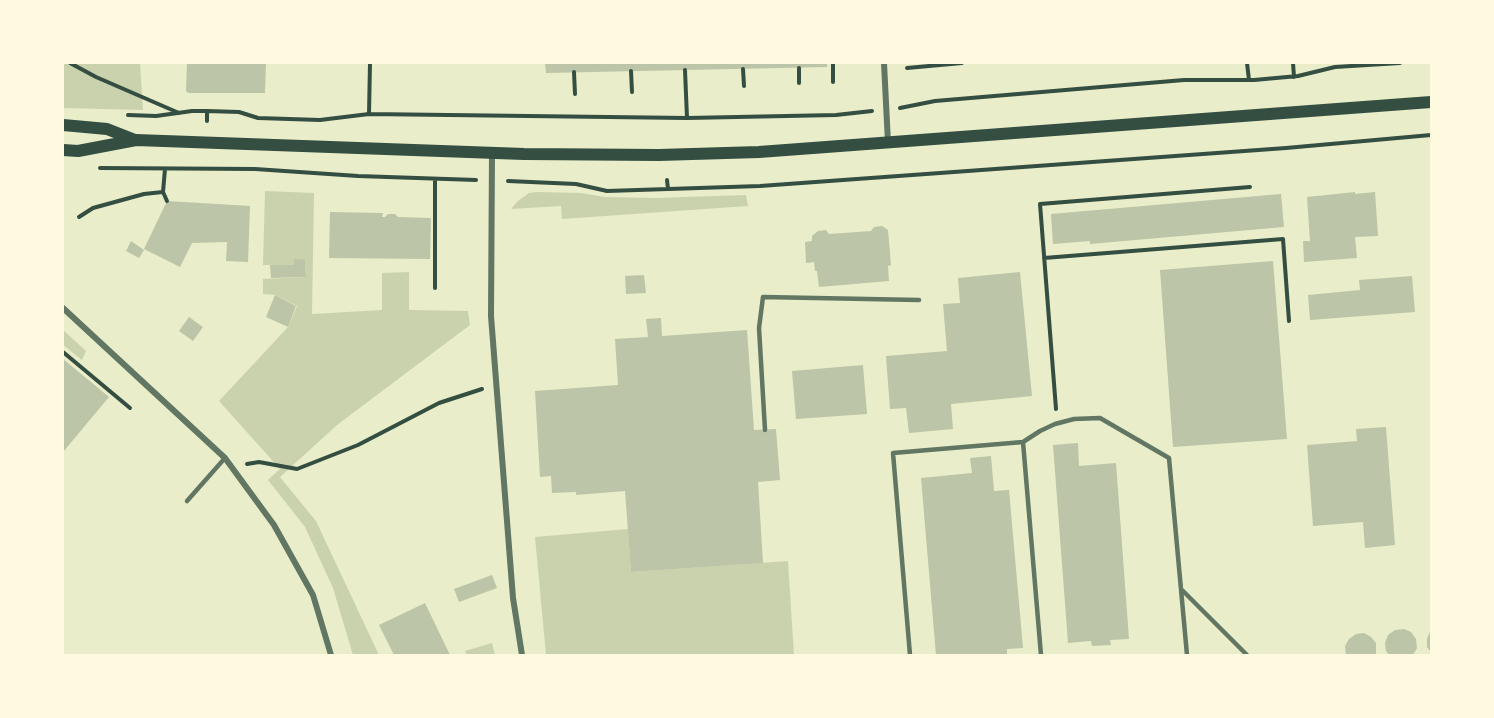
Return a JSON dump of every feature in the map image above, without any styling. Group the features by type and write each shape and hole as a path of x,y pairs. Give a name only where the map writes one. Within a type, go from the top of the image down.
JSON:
{"main road":[{"path":"63,150 78,151 136,140 492,153 759,152 1431,102"},
{"path":"63,125 107,129 136,140"}],"street":[{"path":"884,63 888,142"},
{"path":"492,153 491,316 513,598 522,655"},
{"path":"63,308 225,458 274,525 313,595 331,655"}],"lane":[{"path":"765,430 759,328 762,297 920,300"},
{"path":"910,655 893,453 1023,442 1057,424 1074,419 1100,418 1169,459 1187,655"},
{"path":"1023,442 1041,655"},
{"path":"187,501 225,458"},
{"path":"1181,589 1247,655"}],"path":[{"path":"70,63 96,77 179,113"},
{"path":"369,114 370,63"},
{"path":"833,63 833,82"},
{"path":"907,68 962,63"},
{"path":"1247,63 1249,80"},
{"path":"1293,63 1294,77"},
{"path":"1327,63 1327,69"},
{"path":"121,115 156,117 207,111 239,112 258,118 320,120 369,114 687,118 836,116 935,101 1173,81 1294,77 1327,69 1400,63"},
{"path":"799,68 800,83"},
{"path":"743,69 744,86"},
{"path":"685,70 687,118"},
{"path":"631,71 632,92"},
{"path":"574,72 575,94"},
{"path":"207,111 207,121"},
{"path":"96,168 267,170 576,184 607,191 760,186 1286,148 1431,135"},
{"path":"165,169 163,192 167,201"},
{"path":"435,179 435,288"},
{"path":"667,180 668,189"},
{"path":"1057,424 1040,204 1250,187"},
{"path":"79,217 93,208 144,194 163,192"},
{"path":"1044,258 1283,239 1289,321"},
{"path":"63,352 130,408"},
{"path":"231,468 259,462 297,469 358,445 439,403 497,384"}],"green space":[{"path":"63,63 140,63 143,110 63,108"},
{"path":"265,191 314,193 312,314 382,310 382,273 409,272 409,310 468,311 470,325 337,425 280,477 316,521 379,655 353,655 333,588 305,527 268,480 280,469 219,401 288,327 297,306 275,295 263,294 263,279 306,277 305,259 294,259 294,265 263,265"},
{"path":"529,193 654,198 746,195 748,206 562,219 561,206 511,209"},
{"path":"63,330 86,351 82,360 63,345"},
{"path":"628,529 631,572 788,561 794,655 546,655 535,537"},
{"path":"492,643 495,655 467,655 465,651"}],"building":[{"path":"187,63 266,63 265,93 188,93 186,91"},
{"path":"545,63 827,63 827,67 546,73"},
{"path":"1355,192 1355,194 1375,192 1378,236 1355,237 1357,258 1304,262 1303,241 1310,241 1307,197"},
{"path":"1281,194 1284,227 1090,244 1090,241 1053,244 1051,214"},
{"path":"167,201 250,206 248,262 226,261 227,242 192,243 180,267 144,249"},
{"path":"330,212 383,213 382,217 395,214 398,217 431,218 430,259 329,258"},
{"path":"882,226 888,230 891,265 888,266 889,281 819,287 814,262 806,263 805,242 812,241 812,236 818,231 826,230 829,234 871,231 874,227"},
{"path":"131,241 144,250 139,258 126,251"},
{"path":"294,259 305,259 306,277 271,278 270,265 294,265"},
{"path":"1273,261 1287,439 1173,447 1160,270"},
{"path":"1020,272 1032,396 951,404 953,429 909,433 906,408 890,409 886,356 947,351 943,304 960,303 958,278"},
{"path":"644,275 646,293 626,294 625,276"},
{"path":"1412,276 1415,312 1310,320 1308,295 1360,290 1359,280"},
{"path":"275,295 296,306 288,327 266,317"},
{"path":"189,317 203,327 193,341 179,331"},
{"path":"661,318 662,336 747,330 754,430 776,429 780,480 758,482 763,563 631,572 625,491 576,495 576,492 552,493 551,476 540,477 535,391 618,385 615,339 648,337 646,319"},
{"path":"63,359 109,397 63,452"},
{"path":"863,365 867,414 796,419 792,371"},
{"path":"1386,427 1395,545 1365,548 1363,522 1313,526 1307,445 1357,441 1356,429"},
{"path":"1078,443 1079,466 1116,463 1129,639 1110,640 1111,645 1092,646 1091,641 1068,643 1053,445"},
{"path":"991,456 994,491 1009,490 1023,648 1007,649 1007,655 936,655 921,478 972,473 970,458"},
{"path":"492,575 497,588 459,602 454,589"},
{"path":"425,603 450,655 394,655 379,625"},
{"path":"1404,629 1411,632 1416,639 1417,648 1413,655 1389,655 1385,643 1388,635 1395,630"},
{"path":"1431,629 1431,652 1427,647 1427,639"},
{"path":"1364,633 1376,643 1376,655 1346,655 1345,646 1349,639 1356,634"}]}
